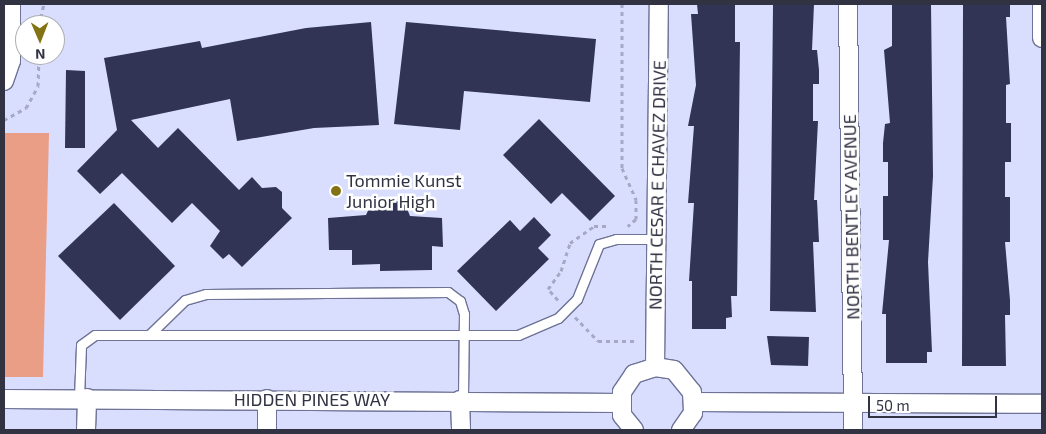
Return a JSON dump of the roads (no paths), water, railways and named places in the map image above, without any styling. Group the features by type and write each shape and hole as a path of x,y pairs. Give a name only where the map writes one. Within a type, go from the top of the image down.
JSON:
{"street":[{"path":"4,81 11,61 11,4"},
{"name":"NORTH CESAR E CHAVEZ DRIVE","path":"655,366 659,4"},
{"name":"NORTH BENTLEY AVENUE","path":"848,4 853,430"},
{"path":"1042,4 1042,38"},
{"path":"634,430 621,403 627,382 655,366 682,376 694,402 681,430"},
{"path":"83,398 86,430"},
{"name":"HIDDEN PINES WAY","path":"4,399 462,400 621,403"},
{"path":"267,399 267,430"},
{"path":"461,430 462,400"},
{"path":"694,402 1042,404"}],"lane":[{"path":"83,398 79,356 85,338 149,335 463,337 533,331 567,309 581,290 599,244 616,239 656,239"},
{"path":"149,335 194,296 320,291 448,292 463,308 462,400"}],"place":[{"name":"Tommie Kunst Junior High","path":"336,191"}]}
